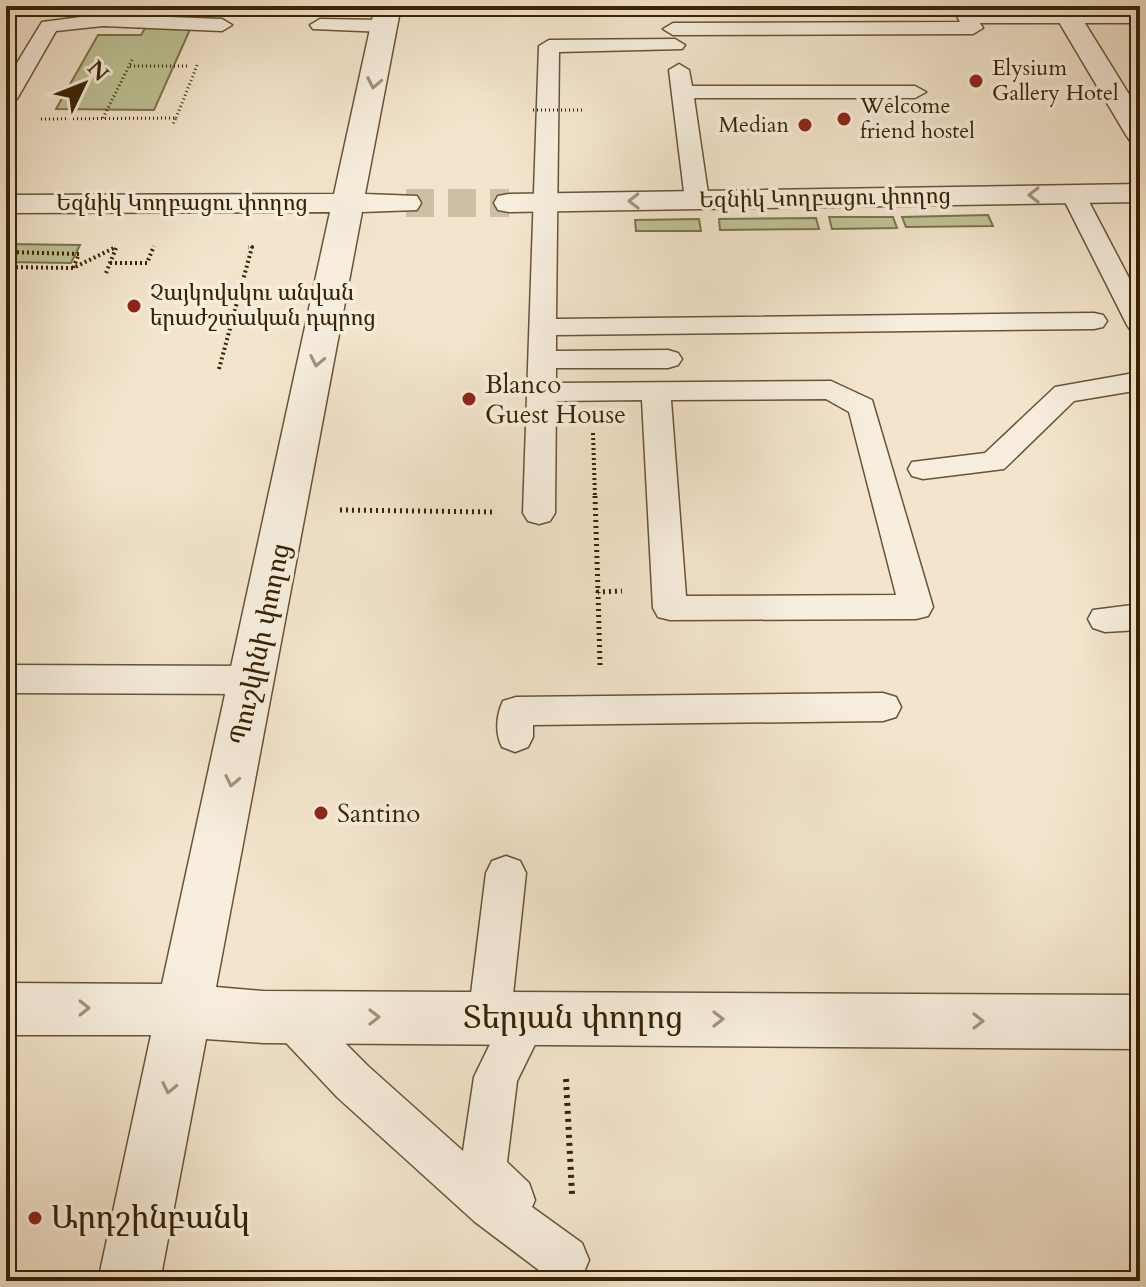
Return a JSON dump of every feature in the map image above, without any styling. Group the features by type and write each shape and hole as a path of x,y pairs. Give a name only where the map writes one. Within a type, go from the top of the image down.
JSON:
{"street":[{"name":"Պուշկինի փողոց","path":"129,1281 387,16"},
{"path":"1069,17 1140,135"},
{"name":"Եզնիկ Կողբացու փողոց","path":"509,203 1140,193"},
{"name":"Եզնիկ Կողբացու փողոց","path":"6,204 406,203"},
{"name":"Տերյան փողոց","path":"6,1009 139,1008 289,1016 1140,1022"}],"lane":[{"path":"670,6 697,200"},
{"path":"539,513 549,46 674,37 973,28 965,11 1069,17 1140,17"},
{"path":"6,99 49,26 106,13 217,25"},
{"path":"320,25 387,16"},
{"path":"682,92 915,92"},
{"path":"1073,194 1140,325"},
{"path":"541,327 1094,321"},
{"path":"541,360 668,359"},
{"path":"923,469 993,462 1065,393 1140,381"},
{"path":"540,392 831,390 862,407 916,607 670,608 656,392"},
{"path":"1105,619 1140,617"},
{"path":"6,679 252,680"},
{"path":"515,737 516,711 883,707"},
{"path":"289,1016 342,1073 517,1227 565,1260 483,1170 508,1018 506,873"}],"path":[{"path":"173,124 217,25"},
{"path":"103,118 134,55"},
{"path":"129,66 197,66"},
{"path":"533,110 583,110"},
{"path":"34,119 176,118"},
{"path":"6,267 73,268 117,246"},
{"path":"110,263 147,263 154,246 163,246"},
{"path":"219,369 252,247 239,247"},
{"path":"6,252 79,254 73,268"},
{"path":"106,273 113,255"},
{"path":"591,392 598,592"},
{"path":"335,510 539,513"},
{"path":"598,610 600,648"},
{"path":"566,1079 572,1197"}],"green space":[{"path":"147,25 192,25 154,110 56,109 98,35 141,35"},
{"path":"988,215 993,226 906,227 902,217"},
{"path":"829,217 893,217 897,228 832,229"},
{"path":"816,218 819,229 720,230 719,219"},
{"path":"699,219 701,231 636,231 635,220"},
{"path":"6,244 80,245 71,263 6,262"}],"tunnel":[{"path":"406,203 509,203"}],"place":[{"name":"Elysium Gallery Hotel","path":"976,81"},
{"name":"Welcome friend hostel","path":"844,119"},
{"name":"Median","path":"805,125"},
{"name":"Չայկովսկու անվան երաժշտական դպրոց","path":"134,306"},
{"name":"Blanco Guest House","path":"469,399"},
{"name":"Santino","path":"321,813"},
{"name":"Արդշինբանկ","path":"35,1218"}]}
